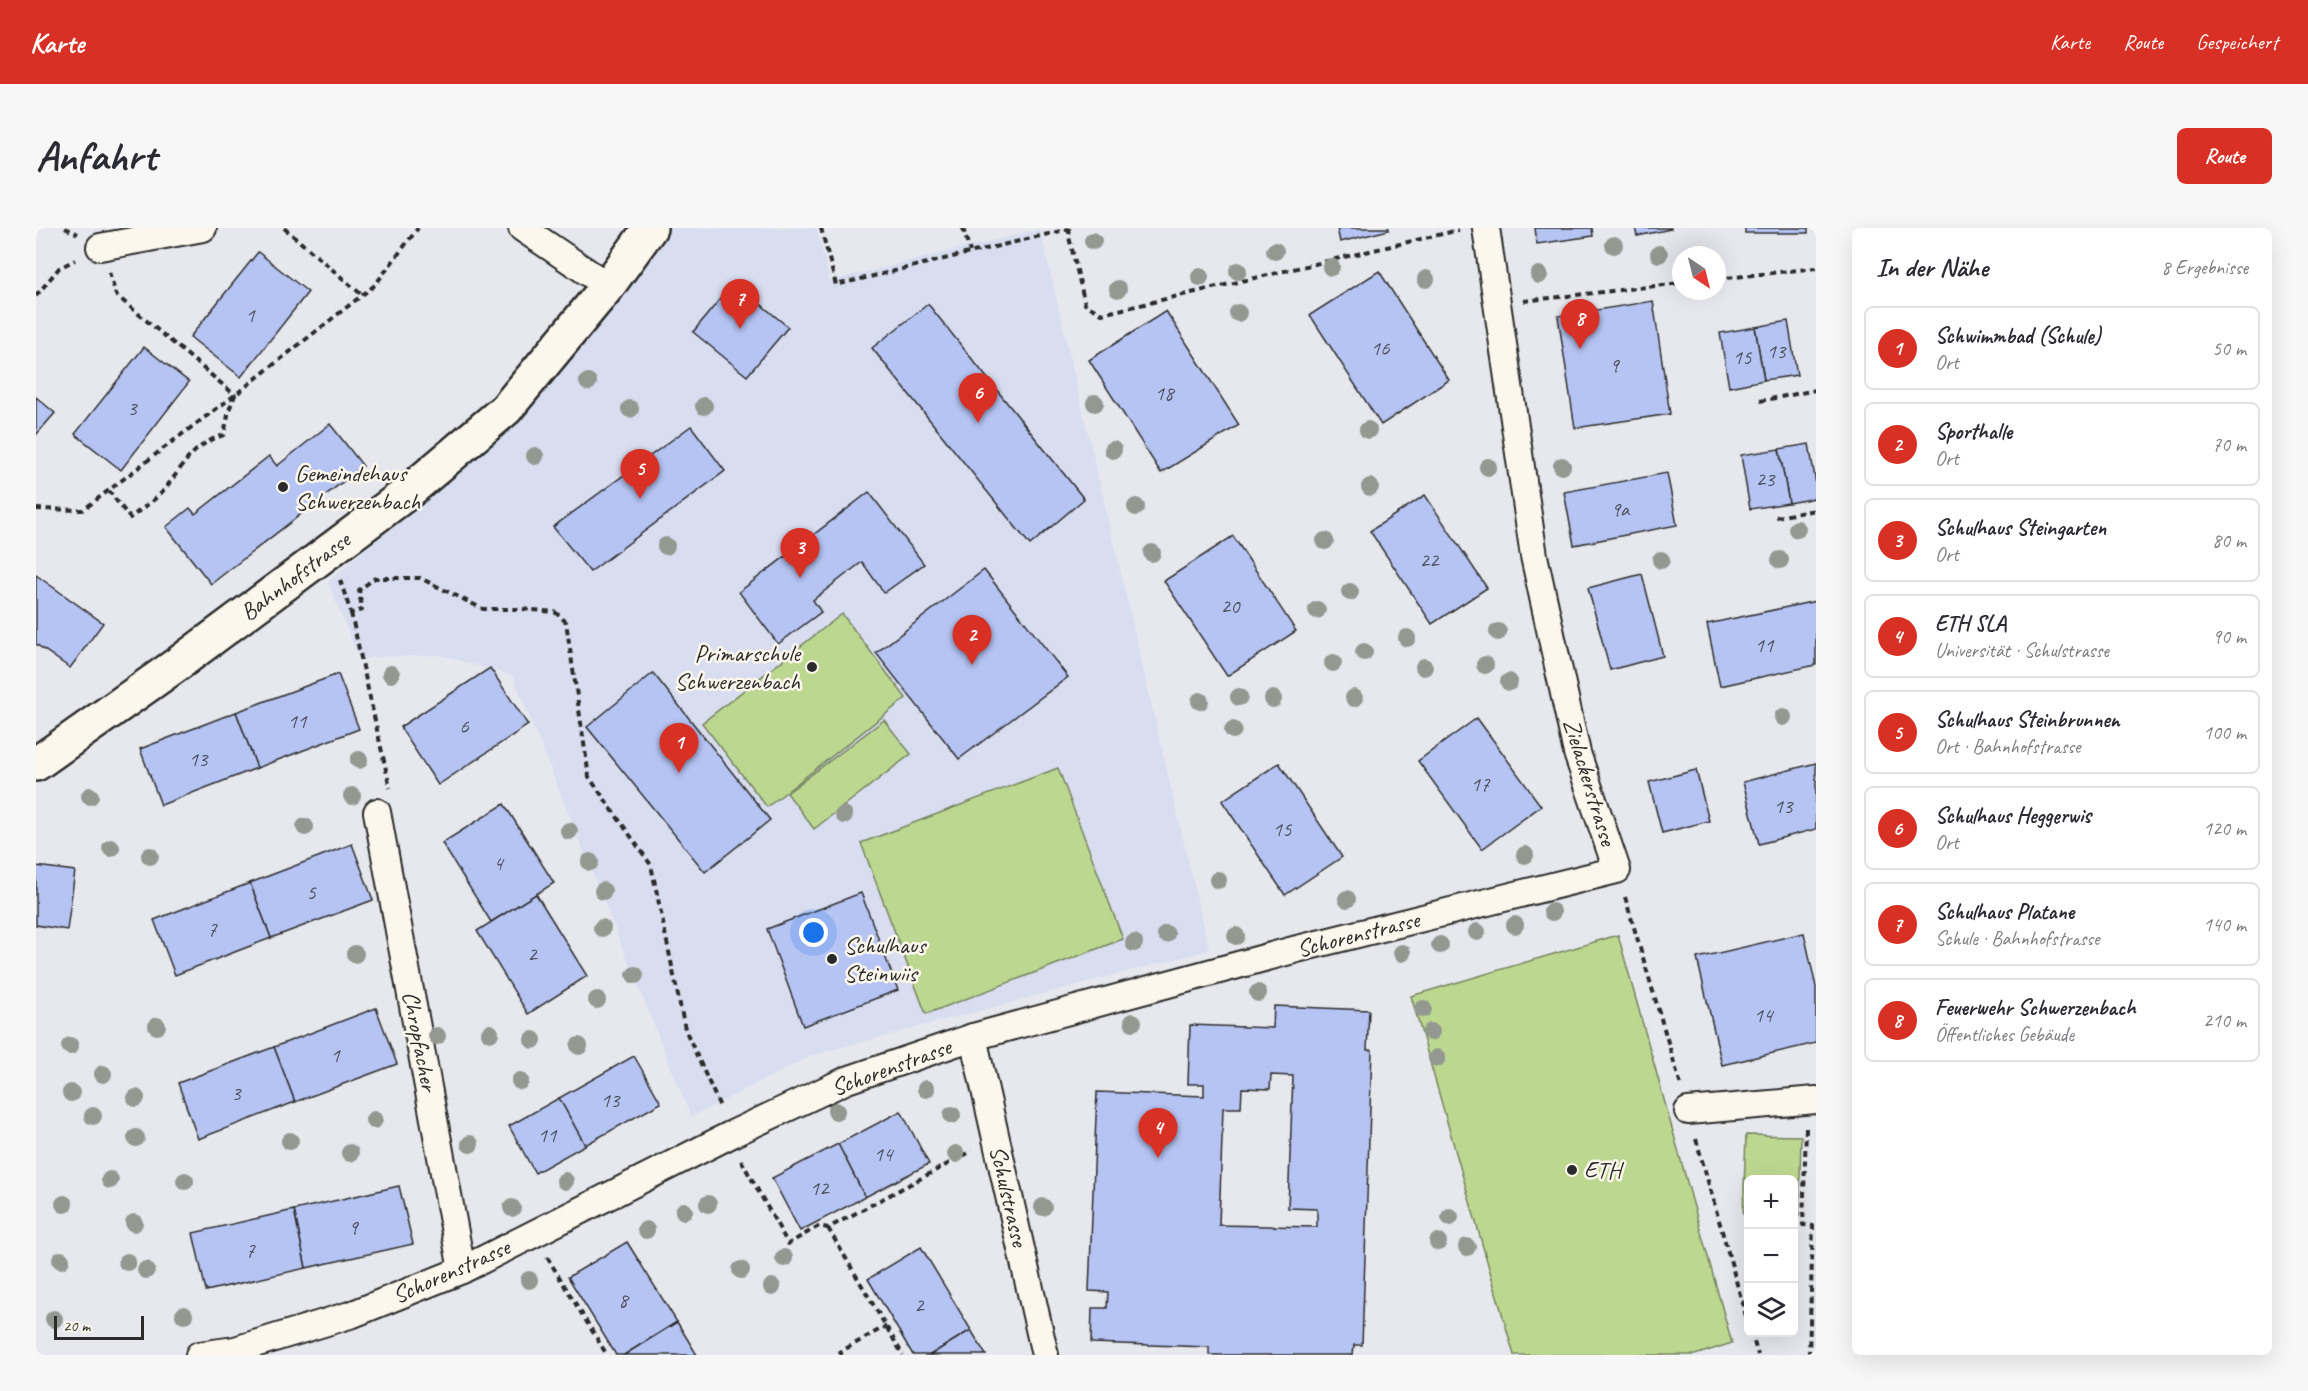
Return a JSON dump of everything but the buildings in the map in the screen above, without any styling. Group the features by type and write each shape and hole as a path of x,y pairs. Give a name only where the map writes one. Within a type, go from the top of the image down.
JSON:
{"main road":[{"name":"Bahnhofstrasse","path":"36,764 179,663 407,493 506,409 608,286 650,228"}],"street":[{"path":"100,247 203,228"},
{"path":"522,228 608,286"},
{"name":"Zielackerstrasse","path":"1486,228 1537,567 1577,753 1617,870"},
{"name":"Chropfacher","path":"377,812 462,1270"},
{"name":"Schorenstrasse","path":"199,1355 235,1350 353,1314 462,1270 732,1134 847,1080 974,1037 1298,949 1617,870"},
{"name":"Schulstrasse","path":"974,1037 1045,1355"},
{"path":"1688,1111 1811,1101"}],"path":[{"path":"284,228 362,295"},
{"path":"36,509 83,510 109,491 375,285 418,228"},
{"path":"822,228 836,285 1069,228 1069,237 1085,304 1102,314 1466,228"},
{"path":"963,228 970,252"},
{"path":"36,296 59,268 100,247 116,295 235,395"},
{"path":"1726,278 1816,268"},
{"path":"1497,304 1672,284"},
{"path":"1760,401 1816,390"},
{"path":"109,491 130,518 162,492 198,447 211,439 224,435 229,410 235,395"},
{"path":"1776,517 1816,510"},
{"path":"327,552 339,575 351,613 394,808 377,812"},
{"path":"351,613 362,610 359,590 375,578 420,578 483,609 555,612 566,622 590,777 651,865 685,1029 732,1134 738,1155 788,1244 819,1226 828,1228 996,1138"},
{"name":"Zielackerstrasse","path":"1617,870 1744,1306"},
{"path":"1809,1355 1814,1226 1803,1225 1811,1101"},
{"path":"828,1228 903,1355"},
{"path":"532,1233 607,1355"},
{"path":"842,1355 840,1352 886,1326"},
{"path":"1753,1337 1758,1355"}],"shaded area":[{"name":"Primarschule Schwerzenbach","path":"663,228 816,228 830,281 1040,229 1209,950 813,1055 691,1117 513,676 441,655 359,658 328,582 508,424"}],"green space":[{"path":"842,614 906,698 767,807 702,723"},
{"path":"884,720 911,754 814,829 787,793"},
{"path":"1058,768 1123,939 926,1014 861,843"},
{"name":"ETH","path":"1618,935 1732,1343 1695,1355 1514,1355 1411,996"},
{"path":"1746,1135 1801,1136 1799,1216 1798,1175 1744,1175"}],"place":[{"name":"Schulhaus Platane","path":"740,329"},
{"name":"Feuerwehr Schwerzenbach","path":"1580,349"},
{"name":"Schulhaus Heggerwis","path":"978,423"},
{"name":"Gemeindehaus Schwerzenbach","path":"283,487"},
{"name":"Schulhaus Steinbrunnen","path":"640,499"},
{"name":"Schulhaus Steingarten","path":"800,578"},
{"name":"Sporthalle","path":"972,665"},
{"name":"Primarschule Schwerzenbach","path":"812,667"},
{"name":"Schwimmbad (Schule)","path":"679,773"},
{"name":"Schulhaus Steinwiis","path":"832,959"},
{"name":"ETH SLA","path":"1158,1158"},
{"name":"ETH","path":"1572,1170"}]}
